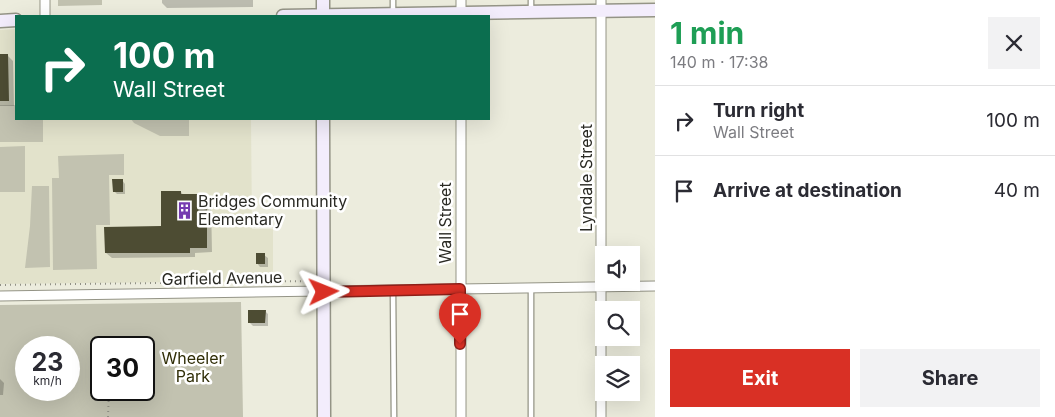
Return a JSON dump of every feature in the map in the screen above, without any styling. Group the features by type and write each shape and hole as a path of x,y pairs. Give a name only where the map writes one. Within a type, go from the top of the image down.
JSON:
{"street":[{"path":"45,0 45,15"},
{"path":"323,0 323,15"},
{"path":"461,0 461,15"},
{"path":"358,15 461,15 531,6 601,5 655,10"},
{"name":"Lyndale Street","path":"600,246 601,5"},
{"path":"0,21 15,20"},
{"path":"323,120 324,417"},
{"name":"Wall Street","path":"461,120 461,417"},
{"name":"Garfield Avenue","path":"640,286 655,286"},
{"name":"Garfield Avenue","path":"0,296 324,287 393,290 595,287"},
{"name":"Lyndale Street","path":"600,291 601,417"}],"lane":[{"path":"393,0 394,14"},
{"path":"531,417 532,288"},
{"path":"393,290 394,417"}],"path":[{"path":"0,285 311,280 324,287"},
{"path":"108,417 109,401"}],"shaded area":[{"path":"15,29 15,120 251,120 252,229 273,229 273,281 0,284 0,30"}],"green space":[{"path":"58,0 102,0 102,5 58,6"},
{"path":"0,105 15,105 15,120 43,120 43,142 0,142"},
{"path":"132,120 189,120 189,136 160,136 134,123"},
{"path":"25,146 25,192 0,192 0,147"},
{"path":"124,154 124,175 109,175 110,225 96,225 97,269 53,270 52,178 59,178 58,156"},
{"path":"32,186 49,186 50,267 25,268"},
{"name":"Wheeler Park","path":"241,302 243,417 0,417 0,305"}],"building":[{"path":"0,54 8,54 9,101 0,101"},
{"path":"112,179 123,179 123,192 113,192"},
{"name":"Bridges Community Elementary","path":"161,191 181,191 181,194 207,194 207,248 190,248 190,253 105,253 104,227 161,226"},
{"path":"256,253 265,253 265,264 256,264"},
{"path":"248,310 266,310 265,323 248,323"}],"place":[{"name":"Bridges Community Elementary","path":"184,210"}],"route":[{"path":"324,292 460,289 460,344"}]}
